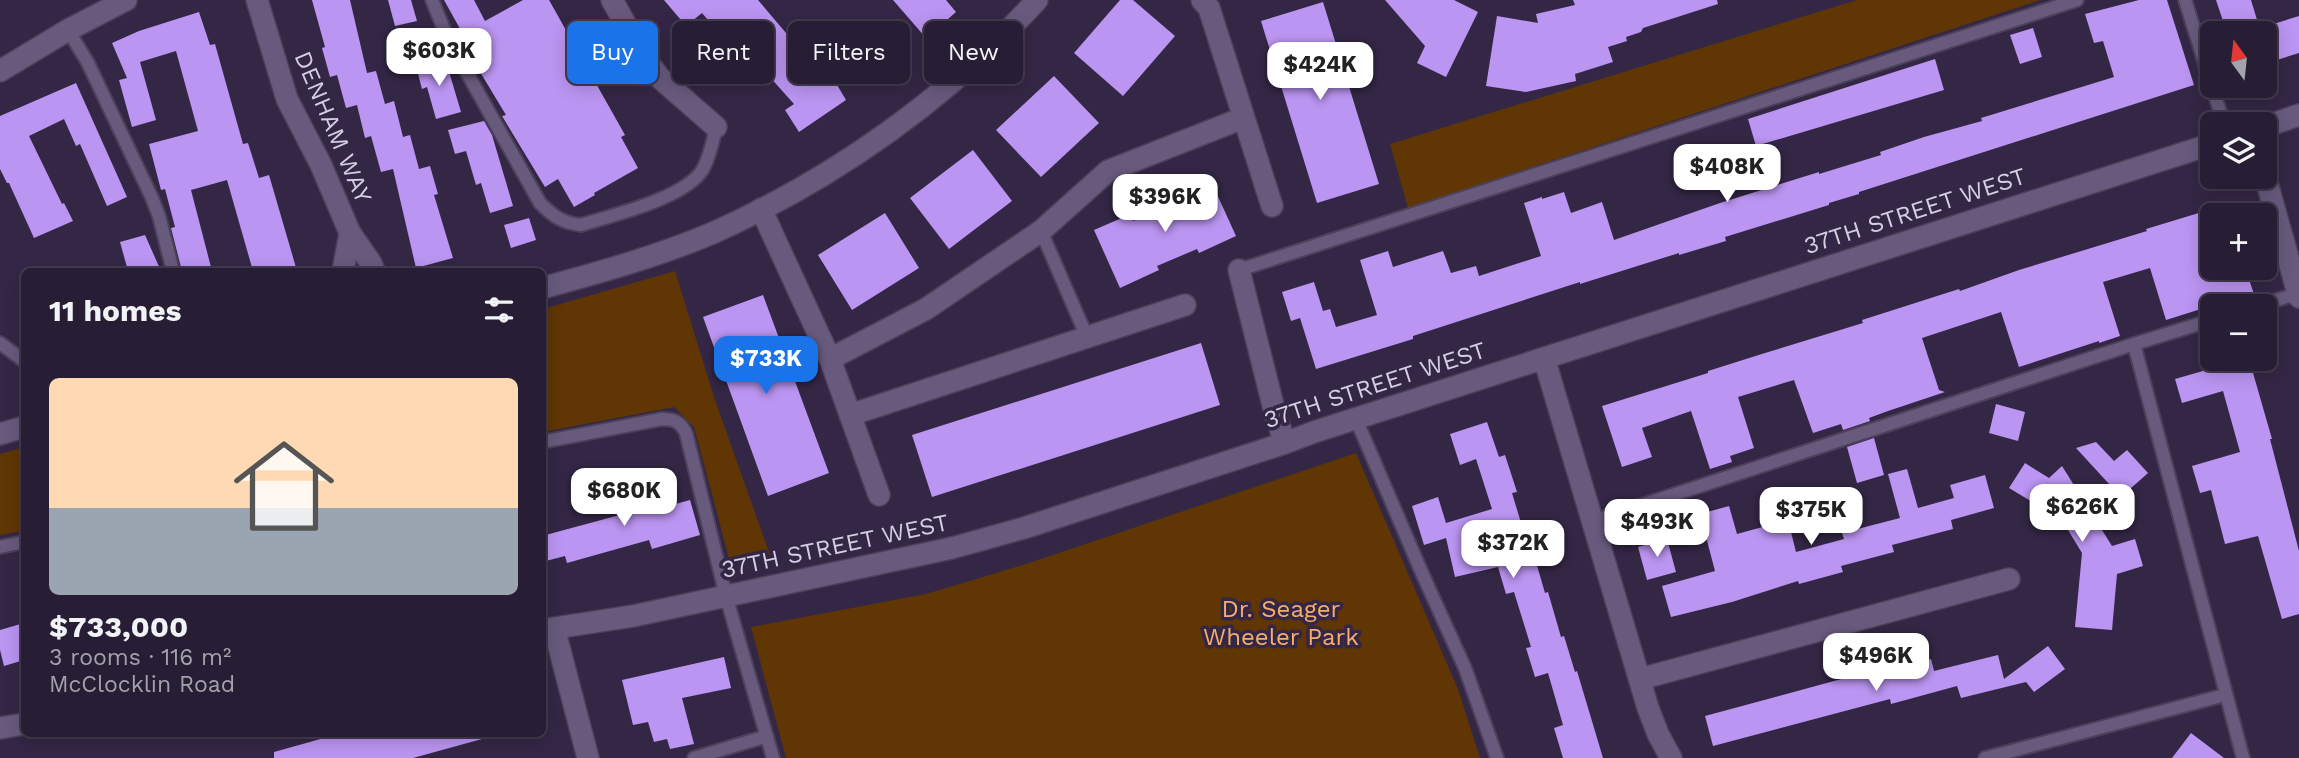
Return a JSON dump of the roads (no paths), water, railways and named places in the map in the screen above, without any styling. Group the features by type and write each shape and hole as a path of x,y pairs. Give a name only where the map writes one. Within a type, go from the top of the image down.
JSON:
{"street":[{"path":"0,71 68,30 126,0"},
{"name":"DENHAM WAY","path":"257,0 287,99 321,165 350,233 373,268"},
{"path":"612,0 644,57 660,78 716,127"},
{"path":"546,287 615,268 714,232 761,209 847,160 948,86 1037,0"},
{"path":"1202,0 1209,8 1272,206"},
{"path":"2277,123 2299,115"},
{"path":"830,359 926,309 1041,231 1108,171 1243,118"},
{"name":"37TH STREET WEST","path":"548,629 634,616 952,548 1024,528 2200,148"},
{"path":"2269,189 2299,295"},
{"path":"761,209 830,359 879,495"},
{"name":"DENHAM WAY","path":"344,268 350,233"},
{"path":"1239,270 1285,443"},
{"path":"850,415 1185,305"},
{"path":"1544,358 1640,679 1658,734 1671,758"},
{"path":"0,433 21,428"},
{"path":"1640,679 2009,579"},
{"path":"548,629 589,758"},
{"path":"0,729 21,725"}],"lane":[{"path":"432,0 448,39 540,203 564,223 580,225 675,193 691,183 703,169 716,127"},
{"path":"1239,270 2077,0"},
{"path":"2185,0 2200,48"},
{"path":"68,30 88,63 152,198 172,268"},
{"path":"1041,231 1087,337"},
{"path":"2277,301 2299,295"},
{"path":"1593,521 2200,324"},
{"path":"0,343 21,358"},
{"path":"2134,344 2243,758"},
{"path":"546,441 662,419 672,419 681,424 686,433 726,596 773,758"},
{"path":"1356,419 1465,668 1497,758"},
{"path":"0,547 21,543"},
{"path":"1985,758 2225,695"},
{"path":"694,758 767,736"}],"park label":[{"name":"Dr. Seager Wheeler Park","path":"1281,623"}]}
